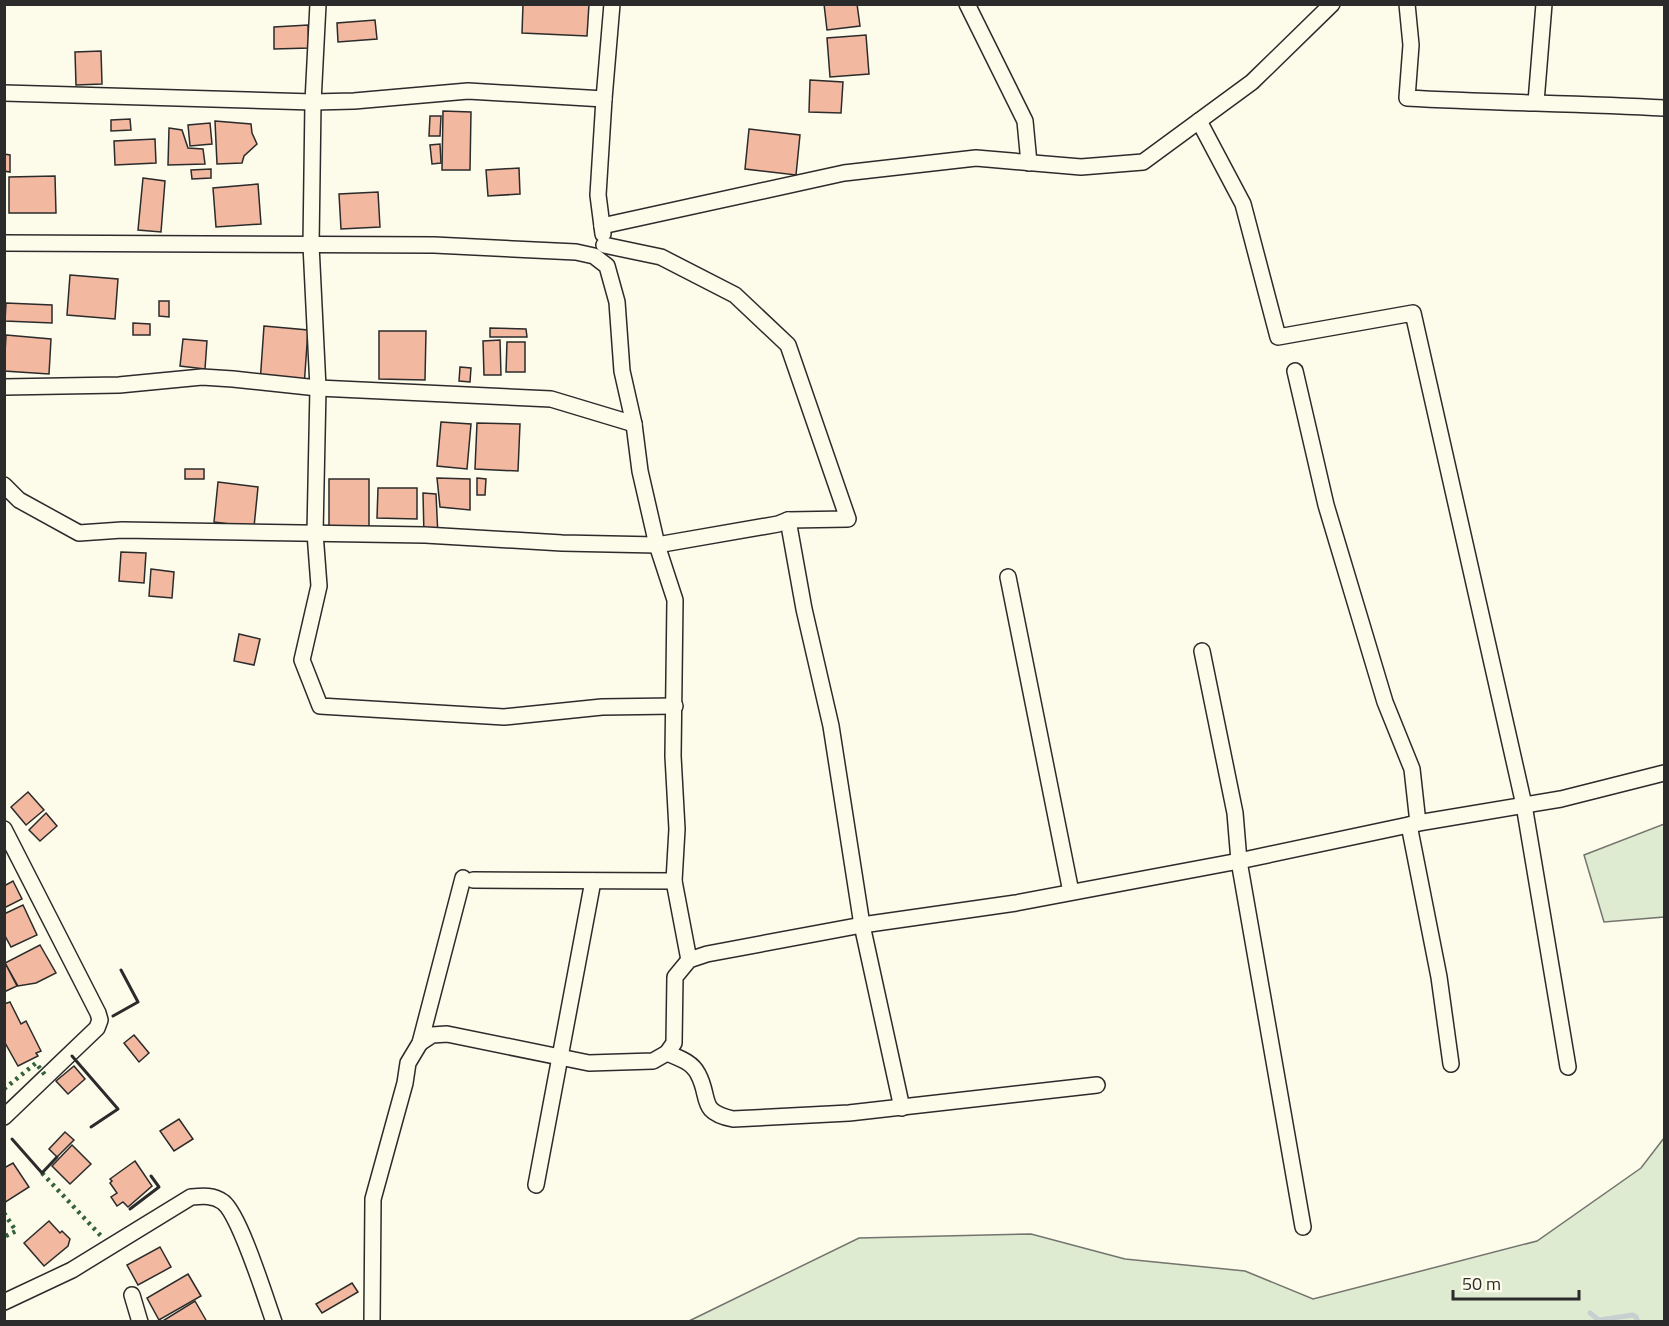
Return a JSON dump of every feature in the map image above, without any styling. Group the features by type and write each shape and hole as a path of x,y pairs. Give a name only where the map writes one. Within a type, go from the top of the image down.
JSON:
{"street":[{"path":"318,4 313,102 311,245 318,388 315,534 319,586 302,660 320,706 504,717 602,707 675,706"},
{"path":"612,4 598,195 607,266 617,302 622,371 634,424 640,471 657,545 675,600 674,756 677,829 674,881 689,960"},
{"path":"967,4 1024,121 1029,163"},
{"path":"602,226 844,173 976,159 1081,167 1143,162 1252,82 1332,4"},
{"path":"1407,4 1410,45 1407,98 1665,108"},
{"path":"1536,102 1544,4"},
{"path":"4,93 313,102 354,101 468,91 604,99"},
{"path":"1199,121 1243,204 1278,337 1413,314 1524,805 1568,1067"},
{"path":"4,243 434,245 576,252 594,256 607,266"},
{"path":"4,485 20,500 79,533 122,530 425,535 562,543 657,545 778,525 788,520 848,519 789,345 735,295 662,257 604,245"},
{"path":"1295,371 1329,516 1385,702 1412,769 1414,824 1451,1064"},
{"path":"4,387 119,385 202,377 318,388 551,399 634,424"},
{"path":"788,520 804,609 831,726 862,925 902,1108"},
{"path":"1008,577 1071,892"},
{"path":"1202,651 1235,813 1239,861 1303,1227"},
{"path":"420,1043 432,1035 447,1034 589,1063 653,1061 667,1053 674,1043 675,977 689,960 707,954 862,925 1016,903 1239,861 1414,824 1561,799 1665,773"},
{"path":"4,829 100,1020 97,1028 4,1117"},
{"path":"372,1322 373,1199 405,1083 408,1063 420,1043 468,879 674,881"},
{"path":"536,1185 593,880"},
{"path":"667,1053 687,1062 698,1074 708,1106 718,1116 733,1119 849,1113 1097,1085"},
{"path":"4,1302 72,1270 191,1197 211,1196 224,1202 236,1218 274,1322"},
{"path":"132,1295 141,1322"}],"green space":[{"path":"1664,824 1664,917 1604,922 1584,855"},
{"path":"1664,1138 1664,1321 689,1321 859,1238 1031,1234 1125,1259 1245,1271 1313,1299 1537,1241 1641,1168"}],"building":[{"path":"523,4 589,4 587,36 522,33"},
{"path":"824,4 857,4 860,26 827,30"},
{"path":"375,20 377,39 338,42 337,23"},
{"path":"308,25 309,48 274,49 274,27"},
{"path":"866,35 869,74 830,77 827,38"},
{"path":"101,51 102,84 76,85 75,52"},
{"path":"810,80 843,82 841,113 809,112"},
{"path":"443,111 471,112 470,170 442,170"},
{"path":"430,116 441,116 440,136 429,136"},
{"path":"130,119 131,130 111,131 111,120"},
{"path":"215,121 251,124 257,144 244,156 242,163 217,164"},
{"path":"210,123 212,144 190,146 188,125"},
{"path":"169,128 182,130 188,148 203,149 205,164 168,165"},
{"path":"749,129 800,135 796,175 745,169"},
{"path":"155,139 156,163 115,165 114,141"},
{"path":"440,144 441,163 432,164 430,145"},
{"path":"4,154 10,155 10,172 4,171"},
{"path":"519,168 520,194 488,196 486,170"},
{"path":"211,169 211,178 192,179 191,170"},
{"path":"55,176 56,213 9,213 9,177"},
{"path":"143,178 165,181 161,232 138,230"},
{"path":"258,184 261,224 216,227 213,188"},
{"path":"378,192 380,227 341,229 339,194"},
{"path":"70,275 118,279 115,319 67,315"},
{"path":"159,301 169,301 169,317 159,316"},
{"path":"6,303 52,305 52,323 5,321"},
{"path":"133,323 150,324 150,335 133,335"},
{"path":"264,326 308,330 304,387 260,383"},
{"path":"490,328 526,329 527,337 490,337"},
{"path":"379,331 426,331 425,380 379,379"},
{"path":"6,335 51,339 49,374 4,371"},
{"path":"183,339 207,341 205,369 180,366"},
{"path":"500,340 501,375 484,375 483,341"},
{"path":"507,342 525,342 525,372 506,372"},
{"path":"460,367 471,368 470,382 459,381"},
{"path":"441,422 471,424 467,469 437,466"},
{"path":"477,423 520,424 518,471 475,469"},
{"path":"185,469 204,469 204,479 185,479"},
{"path":"437,478 470,479 470,510 440,507"},
{"path":"477,478 486,479 485,495 477,495"},
{"path":"329,479 369,479 369,531 329,531"},
{"path":"218,482 258,487 254,527 214,522"},
{"path":"378,488 417,488 417,519 377,518"},
{"path":"423,493 436,494 438,536 424,536"},
{"path":"121,552 146,553 144,583 119,581"},
{"path":"151,569 174,572 172,598 149,596"},
{"path":"239,634 260,639 254,665 234,661"},
{"path":"28,792 44,810 26,825 11,807"},
{"path":"46,813 57,826 40,841 29,830"},
{"path":"13,881 22,899 4,908 4,886"},
{"path":"23,905 37,935 11,947 4,934 4,914"},
{"path":"40,945 56,973 36,983 18,986 5,963"},
{"path":"4,961 17,986 4,992"},
{"path":"10,1002 21,1024 26,1021 41,1051 36,1053 38,1056 18,1066 4,1041 4,1004"},
{"path":"134,1035 149,1053 139,1062 124,1043"},
{"path":"74,1066 85,1079 68,1094 56,1081"},
{"path":"179,1119 193,1139 174,1151 160,1131"},
{"path":"65,1132 74,1140 57,1157 49,1149"},
{"path":"72,1145 91,1164 70,1184 52,1166"},
{"path":"135,1161 152,1186 128,1207 123,1202 117,1206 111,1197 117,1193 110,1179"},
{"path":"13,1163 29,1187 4,1203 4,1168"},
{"path":"49,1221 60,1233 62,1231 70,1239 68,1246 44,1266 24,1243"},
{"path":"160,1247 171,1267 138,1285 127,1265"},
{"path":"188,1274 201,1296 159,1320 147,1298"},
{"path":"352,1283 358,1292 322,1313 316,1304"},
{"path":"195,1301 207,1322 161,1322"}],"waterway":[{"path":"1590,1313 1599,1320 1633,1315 1638,1322"}],"hedge":[{"path":"4,1089 36,1063 45,1075"},
{"path":"42,1173 102,1237"},
{"path":"4,1213 16,1231 4,1237"}],"wall":[{"path":"113,1016 138,1002 121,970"},
{"path":"72,1056 118,1109 91,1127"},
{"path":"12,1139 42,1173 57,1157"},
{"path":"130,1209 159,1187 151,1176"}]}
